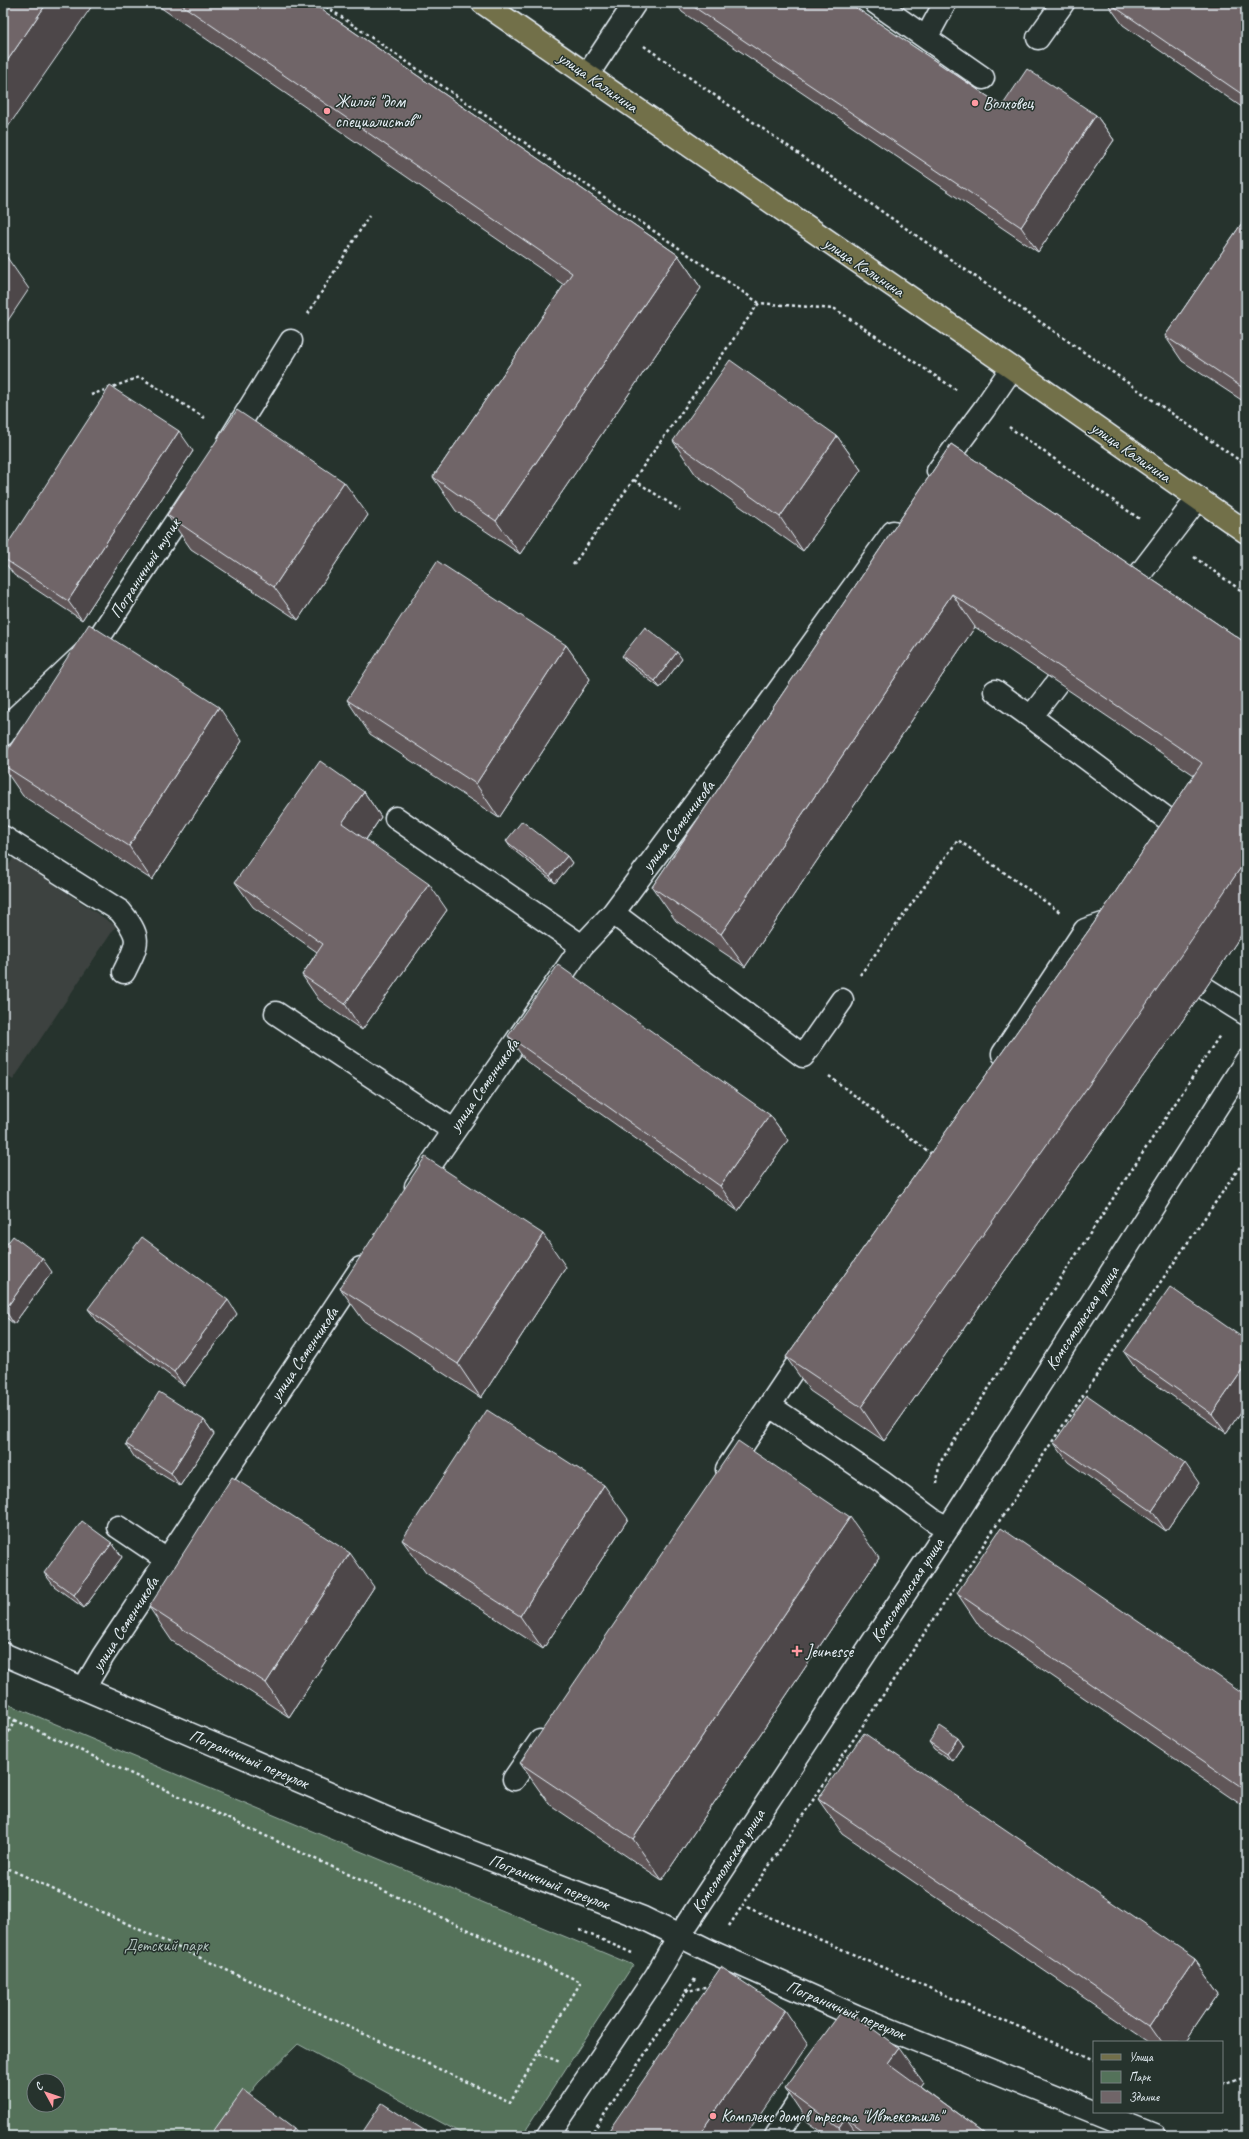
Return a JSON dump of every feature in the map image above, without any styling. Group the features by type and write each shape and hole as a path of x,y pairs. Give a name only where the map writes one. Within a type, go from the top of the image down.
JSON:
{"main road":[{"name":"улица Калинина","path":"483,3 588,74 749,188 1012,368 1246,532"}],"street":[{"path":"876,3 983,78"},
{"path":"926,38 945,3"},
{"path":"1038,38 1063,3"},
{"path":"588,74 634,4"},
{"path":"220,456 291,341"},
{"path":"927,485 984,409 1012,368"},
{"name":"Пограничный тупик","path":"3,735 13,720 96,642 202,482"},
{"path":"1111,612 1198,498"},
{"name":"улица Семенчикова","path":"404,1203 453,1130 582,946 613,913 764,710 904,517"},
{"path":"1031,717 1087,643"},
{"path":"995,691 1170,821"},
{"path":"396,818 582,946"},
{"path":"3,837 120,911 134,927 137,945 124,972"},
{"path":"613,913 803,1056 842,1000"},
{"path":"992,1070 1085,930 1103,924 1136,944"},
{"path":"1161,960 1246,1014"},
{"path":"276,1013 453,1130"},
{"name":"Комсомольская улица","path":"548,2136 590,2077 656,1976 679,1936 948,1528 1246,1061"},
{"name":"улица Семенчикова","path":"84,1688 103,1656 374,1249"},
{"path":"716,1484 770,1406 821,1328"},
{"path":"770,1406 882,1482 934,1520 948,1528"},
{"path":"118,1527 167,1560"},
{"name":"Пограничный переулок","path":"3,1654 407,1827 643,1918 712,1952 850,2025 1093,2111"},
{"path":"514,1779 550,1726"},
{"path":"776,2136 823,2066"},
{"name":"Пограничный переулок","path":"1098,2113 1155,2136"}],"path":[{"path":"321,3 760,303 835,309 984,409 1246,594"},
{"path":"581,3 1246,465"},
{"path":"291,341 369,216"},
{"path":"573,565 760,303"},
{"path":"91,394 140,376 233,436"},
{"path":"634,480 680,510"},
{"path":"842,1000 958,840 1085,930"},
{"path":"803,1056 935,1157"},
{"path":"590,2136 742,1905 1102,1367 1246,1158"},
{"path":"3,1715 581,1982 510,2102 3,1866"},
{"path":"3,1743 15,1720"},
{"path":"742,1905 1093,2061"},
{"path":"538,2053 590,2077"},
{"path":"1223,2084 1246,2077"}],"shaded area":[{"path":"14,857 116,926 13,1080 3,1073 3,874"}],"green space":[{"name":"Детский парк","path":"3,1702 633,1965 522,2136 466,2136 298,2044 258,2083 217,2136 3,2136"}],"building":[{"path":"3,3 47,3 3,67"},
{"path":"179,3 312,3 678,255 496,521 433,477 572,273"},
{"path":"688,3 849,3 1002,106 1027,69 1096,115 1021,227"},
{"path":"1109,3 1246,3 1246,97"},
{"path":"1246,217 1246,390 1165,336"},
{"path":"730,360 837,436 780,517 673,441"},
{"path":"110,386 179,431 68,601 3,558 3,551"},
{"path":"237,410 344,482 274,587 167,515"},
{"path":"951,444 1246,643 1246,860 1181,955 861,1407 786,1357 1106,906 1202,763 952,594 721,934 652,887"},
{"path":"437,561 566,645 476,784 347,700"},
{"path":"89,624 219,707 129,846 3,765 3,757"},
{"path":"645,627 677,652 655,681 622,656"},
{"path":"320,761 364,792 342,823 429,884 345,1004 302,975 323,944 235,882"},
{"path":"522,821 567,856 550,876 506,841"},
{"path":"558,965 770,1115 720,1186 508,1036"},
{"path":"425,1157 543,1234 458,1364 340,1288"},
{"path":"13,1236 42,1258 5,1310 3,1309 3,1249"},
{"path":"142,1237 228,1300 174,1372 88,1309"},
{"path":"1170,1287 1246,1340 1246,1365 1212,1414 1124,1352"},
{"path":"159,1392 204,1420 171,1473 126,1444"},
{"path":"1087,1395 1185,1463 1152,1511 1054,1443"},
{"path":"487,1410 604,1485 520,1616 402,1540"},
{"path":"738,1441 850,1517 633,1839 520,1763"},
{"path":"232,1477 350,1553 266,1683 149,1607"},
{"path":"82,1521 112,1543 74,1595 44,1573"},
{"path":"1001,1528 1246,1695 1246,1790 957,1593"},
{"path":"940,1726 958,1738 947,1754 929,1742"},
{"path":"864,1733 1195,1959 1150,2025 818,1799"},
{"path":"721,1967 785,2010 698,2136 605,2136"},
{"path":"844,2008 899,2048 888,2063 988,2136 871,2136 846,2118 839,2128 785,2088"},
{"path":"243,2090 294,2128 288,2136 210,2136"},
{"path":"382,2103 433,2136 360,2136"}],"place":[{"name":"Волховец","path":"975,103"},
{"name":"Жилой \"дом специалистов\"","path":"327,111"},
{"name":"Jeunesse","path":"797,1651"},
{"name":"Комплекс домов треста \"Ивтекстиль\"","path":"713,2116"}]}
